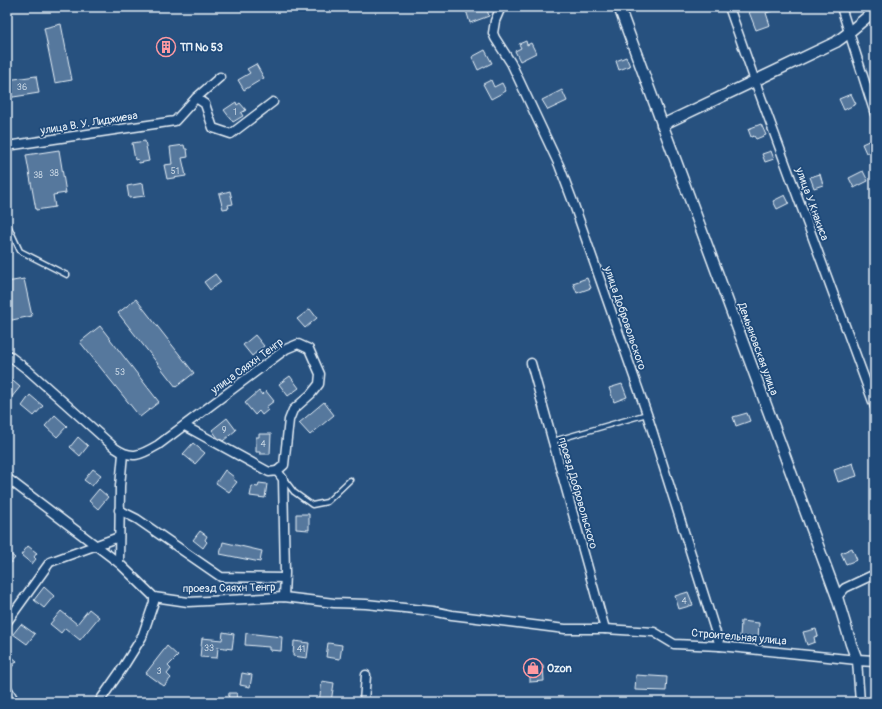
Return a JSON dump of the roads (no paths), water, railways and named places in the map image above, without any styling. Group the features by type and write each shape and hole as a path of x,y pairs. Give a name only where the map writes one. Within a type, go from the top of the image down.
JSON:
{"street":[{"name":"улица Добровольского","path":"500,7 493,33 511,63 559,165 574,202 647,414 720,646"},
{"name":"Демьяновская улица","path":"619,7 837,597 857,660 860,702"},
{"name":"улица У.Кнакиса","path":"729,7 875,407"},
{"path":"841,7 875,114"},
{"path":"662,125 836,42 850,33 861,21 875,12"},
{"path":"220,77 196,98 205,104 213,128 231,134 273,102"},
{"name":"улица В. У. Лиджиева","path":"7,146 175,121 196,98"},
{"name":"улица Сяяхн Тенгр","path":"124,454 135,455 146,452 158,445 286,349 298,344 309,349 320,374 319,384 311,394 293,410 289,420 284,465 277,471"},
{"path":"7,354 29,371 115,448 124,454 120,486 119,563"},
{"name":"проезд Добровольского","path":"531,363 605,629"},
{"path":"184,426 269,472 277,471 284,479 284,598"},
{"path":"7,478 119,563 154,597 154,602 142,637 99,702"},
{"path":"119,510 137,519 221,577 284,578"},
{"path":"7,622 50,562 119,537"},
{"path":"837,597 845,588 875,574"},
{"name":"проезд Сяяхн Тенгр","path":"154,597 188,602 284,598 433,611 452,615 565,630 605,629"},
{"name":"Строительная улица","path":"605,629 654,632 674,644 720,646 875,661"},
{"path":"364,702 366,675"},
{"path":"7,688 15,702"}],"lane":[{"path":"7,223 20,251 67,275"},
{"path":"552,441 647,414"},
{"path":"284,479 294,492 312,505 327,502 350,480"}],"place":[{"name":"ТП № 53","path":"166,47"},
{"name":"Ozon","path":"533,668"}]}
